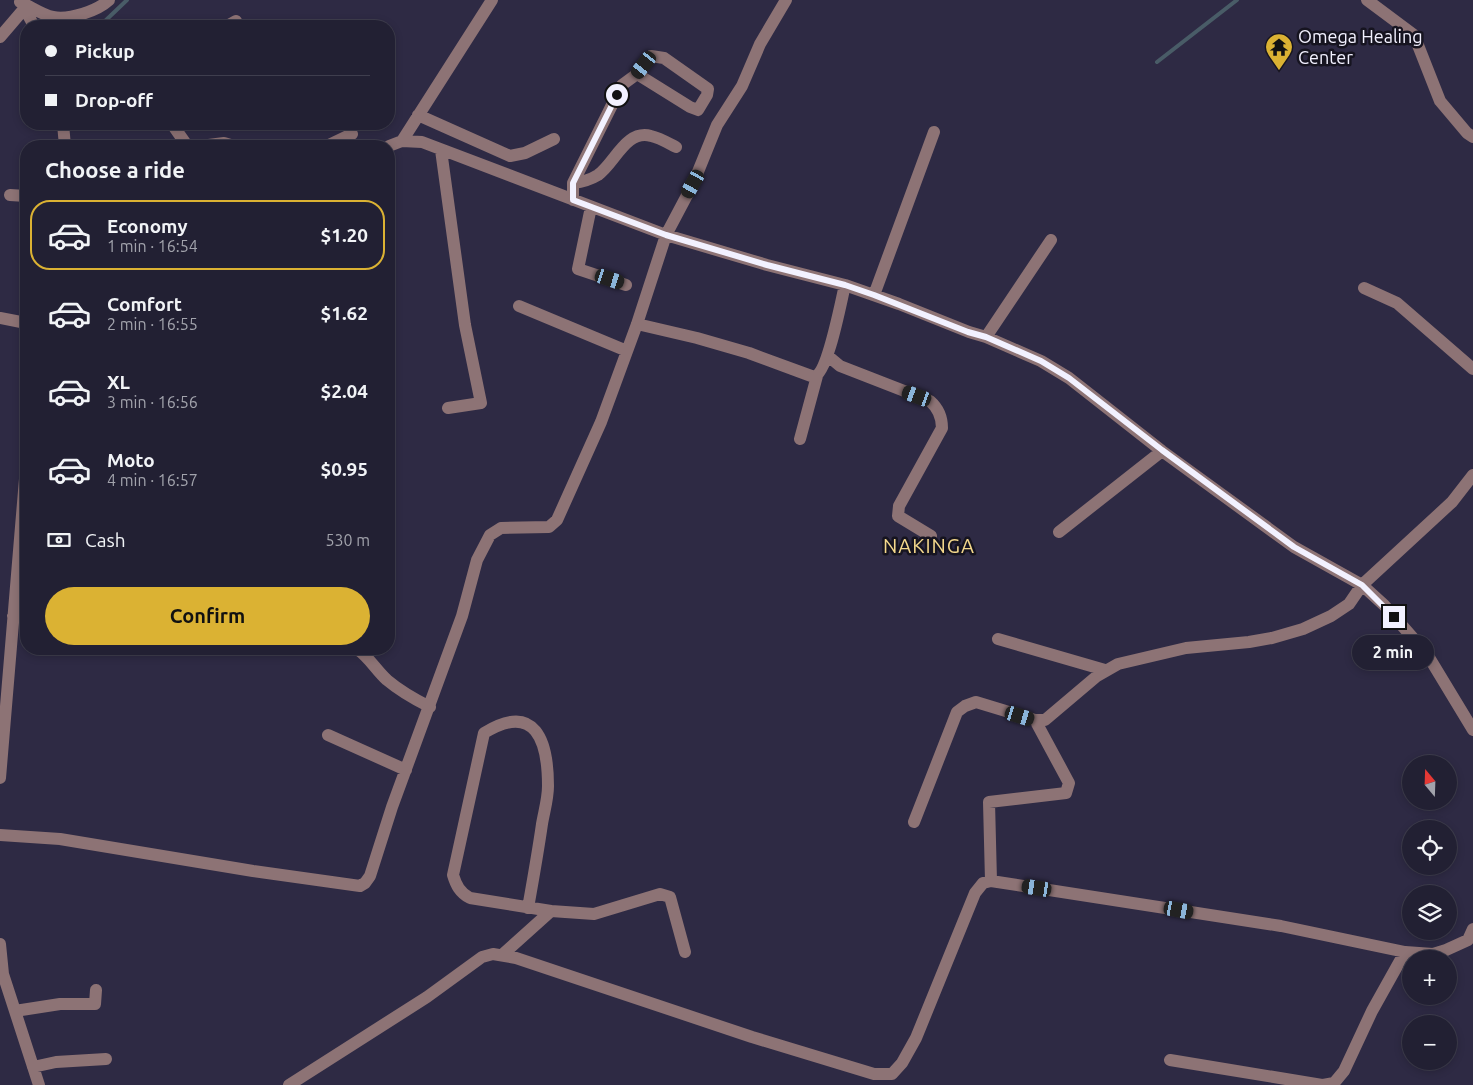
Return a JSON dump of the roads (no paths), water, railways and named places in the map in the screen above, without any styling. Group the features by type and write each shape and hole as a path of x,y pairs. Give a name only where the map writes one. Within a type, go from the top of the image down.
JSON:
{"street":[{"path":"21,4 54,17 79,16 101,7 109,0"},
{"path":"402,141 492,0"},
{"path":"0,835 60,839 253,871 360,886 366,883 370,876 392,806 462,616 477,560 490,535 502,528 549,527 557,520 601,422 638,324 666,235 693,184 717,125 742,86 760,44 786,0"},
{"path":"1367,0 1414,35 1440,101 1467,133 1473,137"},
{"path":"21,4 30,20"},
{"path":"0,37 21,4"},
{"path":"573,200 573,183 622,85 637,74 651,56 664,58 708,89 708,95 698,110 637,74"},
{"path":"418,115 510,156 525,153 554,139"},
{"path":"874,295 934,132"},
{"path":"340,140 352,134"},
{"path":"573,183 586,181 600,174 625,145 637,136 650,135 676,147"},
{"path":"395,144 402,141 422,142 666,235 767,265 845,285 874,295 968,332 986,337 1041,361 1069,378 1162,450 1294,547 1362,585 1384,605 1427,654 1473,730"},
{"path":"441,150 465,325 481,403 448,408"},
{"path":"10,195 20,196"},
{"path":"591,207 578,269 626,284"},
{"path":"986,337 1051,240"},
{"path":"800,439 817,376 828,356 845,285"},
{"path":"1364,288 1397,303 1473,369"},
{"path":"520,306 628,351"},
{"path":"0,318 20,322"},
{"path":"638,324 706,340 749,353 814,377 817,376"},
{"path":"828,356 840,366 930,400 936,406 940,414 942,428 899,506 898,516 931,536"},
{"path":"1059,532 1162,450"},
{"path":"914,822 957,712 965,706 976,702 1041,721 1050,717 1096,676 1118,664 1186,648 1272,638 1303,629 1331,616 1349,604 1362,585 1452,502 1473,475"},
{"path":"0,778 1,745 20,536"},
{"path":"13,616 20,617"},
{"path":"998,639 1105,670"},
{"path":"365,655 385,678 430,707"},
{"path":"991,881 990,802 1066,793 1068,783 1035,720"},
{"path":"528,908 548,788 547,761 540,736 530,725 516,721 496,725 484,732 453,875 456,885 464,895 470,898 528,908 551,911 594,914 660,894 670,897 685,952"},
{"path":"328,735 406,770"},
{"path":"289,1085 413,1006 482,957 493,954 516,958 752,1037 874,1074 892,1074 902,1063 916,1038 975,893 983,883 991,881 1282,926 1402,951"},
{"path":"502,955 551,911"},
{"path":"1446,950 1468,940 1473,929"},
{"path":"0,944 2,974 39,1085"},
{"path":"1170,1060 1322,1085 1334,1083 1344,1071 1372,1011 1402,957"},
{"path":"15,1012 60,1004 95,1004 96,990"},
{"path":"33,1067 56,1062 106,1059"}],"waterway":[{"path":"106,20 127,0"},
{"path":"1157,62 1237,0"}],"place":[{"name":"Omega Healing Center","path":"1279,71"}],"district":[{"name":"NAKINGA","path":"929,546"}]}
